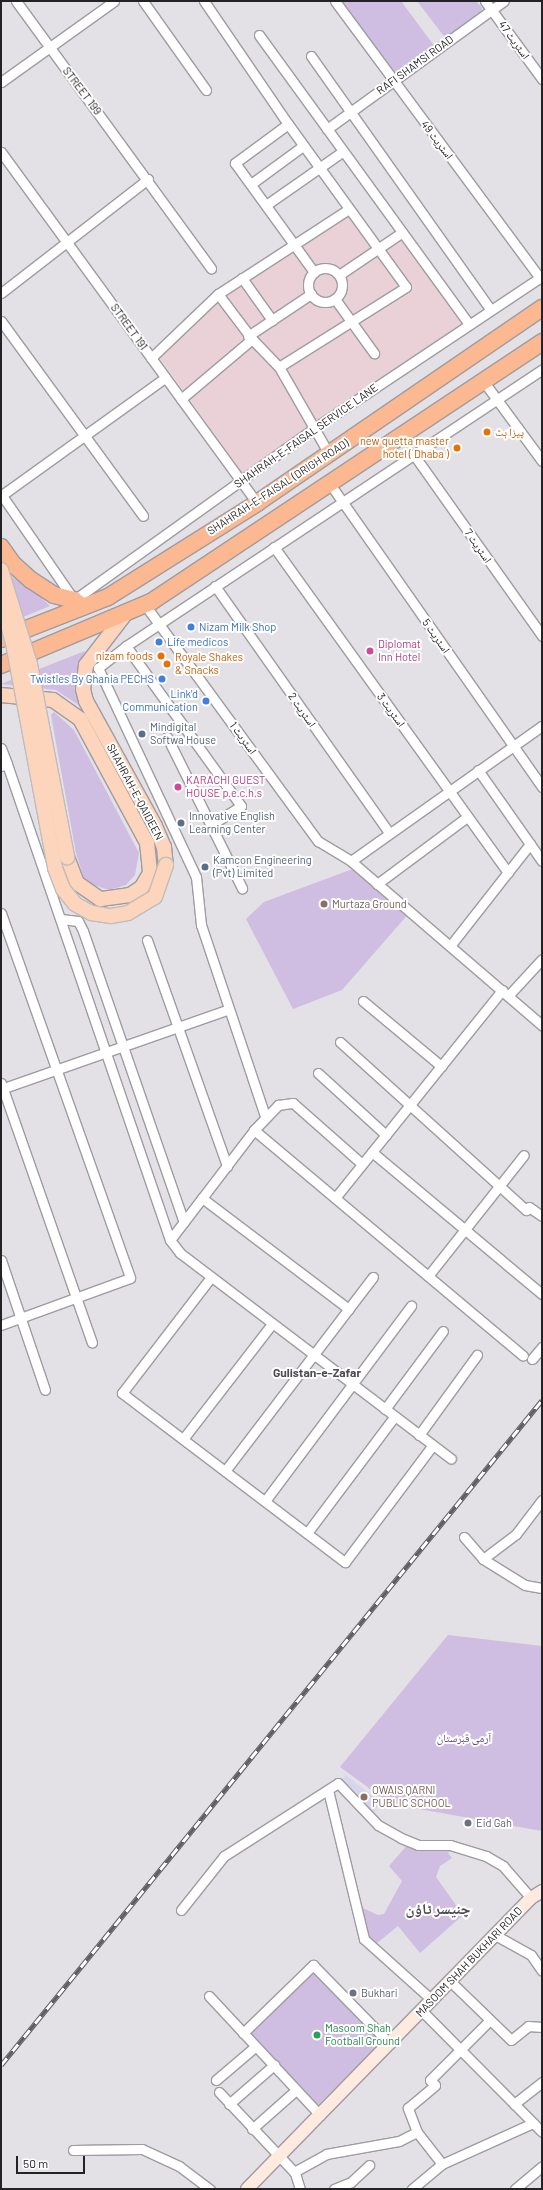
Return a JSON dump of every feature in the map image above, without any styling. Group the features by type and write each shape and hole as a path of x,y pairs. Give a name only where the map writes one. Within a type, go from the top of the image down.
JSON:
{"highway":[{"name":"SHAHRAH-E-FAISAL (DRIGH ROAD)","path":"1,640 79,603 108,597 256,503 542,308"},
{"path":"1,665 123,617 145,605 484,382 542,342"},
{"path":"1,547 13,564 31,580 54,595 79,603"}],"main road":[{"name":"SHAHRAH-E-QAIDEEN","path":"1,570 30,664 72,872 86,892 100,899 114,900 142,887 150,873 151,857 144,836 89,735 70,710 53,700 1,696"},
{"name":"SHAHRAH-E-QAIDEEN","path":"1,600 16,658 55,868 63,889 75,904 91,913 111,916 143,906 155,897 164,880 164,847 86,701 83,689 86,665 123,617"}],"street":[{"name":"STREET 199","path":"16,1 148,179 211,268"},
{"path":"1,82 114,1"},
{"path":"143,1 206,90"},
{"path":"204,1 303,146 406,287 352,323 279,367"},
{"name":"اسٹریٹ 49","path":"335,1 393,81 541,277"},
{"name":"اسٹریٹ 47","path":"485,1 542,79"},
{"name":"RAFI SHAMSI ROAD","path":"327,129 504,1"},
{"path":"259,35 342,152 469,324"},
{"path":"311,56 491,310"},
{"path":"288,124 235,162 314,272"},
{"path":"251,184 303,146"},
{"name":"STREET 191","path":"1,152 256,503"},
{"path":"266,205 342,152"},
{"path":"1,292 148,179"},
{"path":"151,358 218,294 349,209"},
{"path":"339,275 401,233"},
{"path":"330,269 339,275 341,289 335,299 325,302 311,294 308,287 314,272 330,269"},
{"name":"SHAHRAH-E-FAISAL SERVICE LANE","path":"79,603 241,481 316,427 541,277"},
{"path":"242,278 272,320"},
{"path":"218,294 250,338 279,367 316,427 329,454"},
{"path":"181,399 272,320 311,294"},
{"path":"335,299 374,353"},
{"path":"1,321 143,516"},
{"path":"265,1116 227,1010 201,925 196,877 98,668 126,646 215,586 542,370"},
{"path":"79,603 1,495 166,378"},
{"path":"484,382 542,461"},
{"name":"اسٹریٹ 7","path":"414,455 542,636"},
{"name":"اسٹریٹ 5","path":"330,484 542,787"},
{"name":"اسٹریٹ 3","path":"274,547 508,873"},
{"name":"اسٹریٹ 2","path":"215,586 389,833"},
{"name":"اسٹریٹ 1","path":"145,605 318,841 351,861 542,1025"},
{"path":"126,646 241,806 211,825"},
{"path":"351,861 542,726"},
{"path":"167,737 242,888"},
{"path":"1,748 4,765 62,919 170,1240 180,1254 451,1459"},
{"path":"478,770 542,861"},
{"path":"377,884 467,817"},
{"path":"450,946 530,844"},
{"path":"1,914 55,1071 130,1278 77,1299 1,1325"},
{"path":"62,919 78,921 83,931 184,1222"},
{"path":"147,940 179,1026 226,1166"},
{"path":"335,1198 441,1066 505,993 542,959"},
{"path":"363,1001 441,1066"},
{"path":"92,1342 2,1087 55,1071 106,1051 227,1010"},
{"path":"340,1042 412,1103 526,1210 528,1207 542,1216"},
{"path":"318,1073 386,1135"},
{"path":"170,1240 265,1116 278,1105 292,1103 362,1164"},
{"path":"254,1130 527,1358 542,1347"},
{"path":"372,1152 542,1294"},
{"path":"428,1276 524,1154"},
{"path":"202,1198 349,1309"},
{"path":"1,1260 45,1390"},
{"path":"211,1277 122,1393 345,1562 433,1445"},
{"path":"225,1471 373,1278"},
{"path":"265,1501 411,1306"},
{"path":"183,1439 272,1324"},
{"path":"385,1409 443,1331"},
{"path":"420,1435 477,1355"},
{"path":"307,1533 395,1416"},
{"path":"483,1559 516,1534 542,1500"},
{"path":"464,1537 483,1559 525,1585 542,1588"},
{"path":"180,1910 224,1856 338,1783 378,1824 401,1838 418,1845 450,1844 486,1856 503,1866 531,1898"},
{"path":"328,1790 364,1939 432,2000"},
{"name":"MASOOM SHAH BUKHARI ROAD","path":"247,2189 451,1982 531,1898 542,1892"},
{"path":"495,1935 531,1955 542,1971"},
{"path":"243,2033 313,1965 390,2044"},
{"path":"451,1982 511,2040 528,2026 542,2027"},
{"path":"208,1996 320,2115"},
{"path":"422,2011 542,2132"},
{"path":"442,2164 417,2132 408,2108 435,2085 430,2080 490,2020"},
{"path":"216,2080 256,2046"},
{"path":"229,2104 274,2066"},
{"path":"514,2104 542,2082"},
{"path":"252,2129 296,2090"},
{"path":"219,2092 278,2158 294,2172 300,2189"},
{"path":"412,2189 442,2164 534,2123"},
{"path":"294,2172 326,2154 399,2141 417,2132"},
{"path":"73,2150 142,2149 179,2166 210,2189"},
{"path":"334,2189 351,2182 369,2165"},
{"path":"515,2189 542,2166"}],"shaded area":[{"path":"353,207 382,246 405,231 473,323 313,422 243,474 158,355 222,292"},
{"name":"OWAIS QARNI PUBLIC SCHOOL","path":"346,1775 380,1802 373,1814 339,1782"}],"green space":[{"path":"339,1 401,1 435,47 394,77"},
{"path":"417,1 476,1 482,8 481,13 446,39"},
{"path":"1,570 33,590 50,606 1,626"},
{"path":"85,651 76,675 80,706 56,690 1,684"},
{"path":"54,712 74,730 139,853 135,875 126,885 109,890 85,882 76,853 51,715"},
{"path":"358,867 410,912 342,990 293,1009 246,919 264,902"},
{"name":"آرمی قبرستان","path":"448,1635 542,1646 542,1831 391,1804 340,1767"},
{"path":"410,1842 454,1846 448,1853 452,1858 440,1866 436,1877 463,1915 420,1953 398,1926 372,1947 354,1904 378,1915 384,1914 402,1881 389,1866"},
{"name":"Masoom Shah Football Ground","path":"314,1967 385,2039 318,2105 249,2031"}],"railway":[{"path":"1,2065 542,1400"}],"place":[{"name":"پیزا ہٹ","path":"487,432"},
{"name":"new quetta master hotel ( Dhaba )","path":"457,448"},
{"name":"Nizam Milk Shop","path":"191,627"},
{"name":"Life medicos","path":"159,642"},
{"name":"Diplomat Inn Hotel","path":"370,651"},
{"name":"nizam foods","path":"161,656"},
{"name":"Royale Shakes & Snacks","path":"167,664"},
{"name":"Twistles By Ghania PECHS","path":"162,679"},
{"name":"Link'd Communication","path":"206,701"},
{"name":"Mindigital Softwa House","path":"142,734"},
{"name":"KARACHI GUEST HOUSE p.e.c.h.s","path":"178,787"},
{"name":"Innovative English Learning Center","path":"181,823"},
{"name":"Kamcon Engineering (Pvt) Limited","path":"205,867"},
{"name":"Murtaza Ground","path":"324,904"},
{"name":"OWAIS QARNI PUBLIC SCHOOL","path":"364,1797"},
{"name":"Eid Gah","path":"468,1823"},
{"name":"Bukhari","path":"353,1993"},
{"name":"Masoom Shah Football Ground","path":"317,2035"}],"district":[{"name":"Gulistan-e-Zafar","path":"317,1373"},
{"name":"چنیسر ٹاؤن","path":"438,1909"}]}
